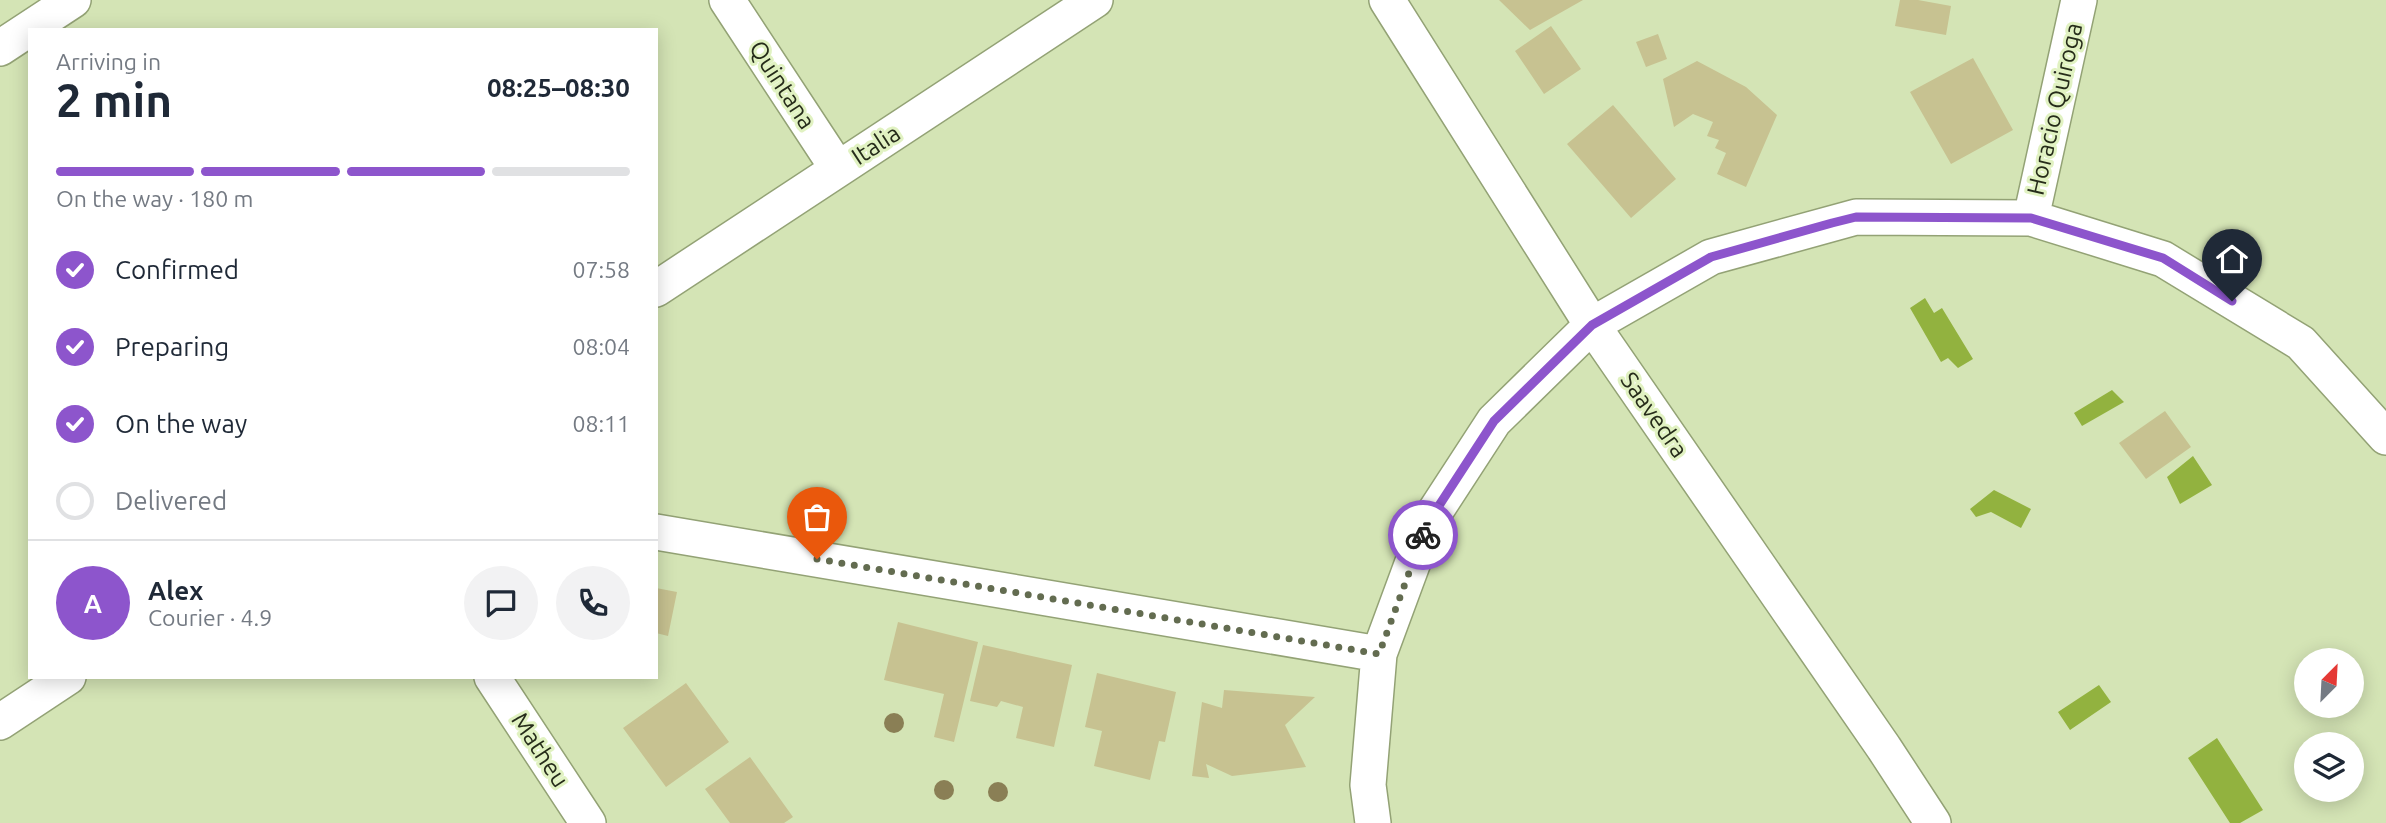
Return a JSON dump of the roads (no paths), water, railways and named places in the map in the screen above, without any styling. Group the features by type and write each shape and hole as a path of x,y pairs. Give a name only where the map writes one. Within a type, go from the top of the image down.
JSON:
{"street":[{"name":"Quintana","path":"727,0 838,169"},
{"name":"Italia","path":"658,288 1095,0"},
{"name":"Saavedra","path":"1387,0 1592,325 1876,736 1933,823"},
{"name":"Horacio Quiroga","path":"2031,218 2079,0"},
{"path":"31,28 57,11"},
{"path":"0,48 28,30"},
{"path":"1373,823 1367,785 1379,654 1427,524 1494,421 1592,325 1711,257 1856,217 2031,218 2163,258 2301,343 2386,437"},
{"path":"658,532 1379,654"},
{"path":"0,722 65,679"},
{"name":"Matheu","path":"493,679 588,823"}]}
